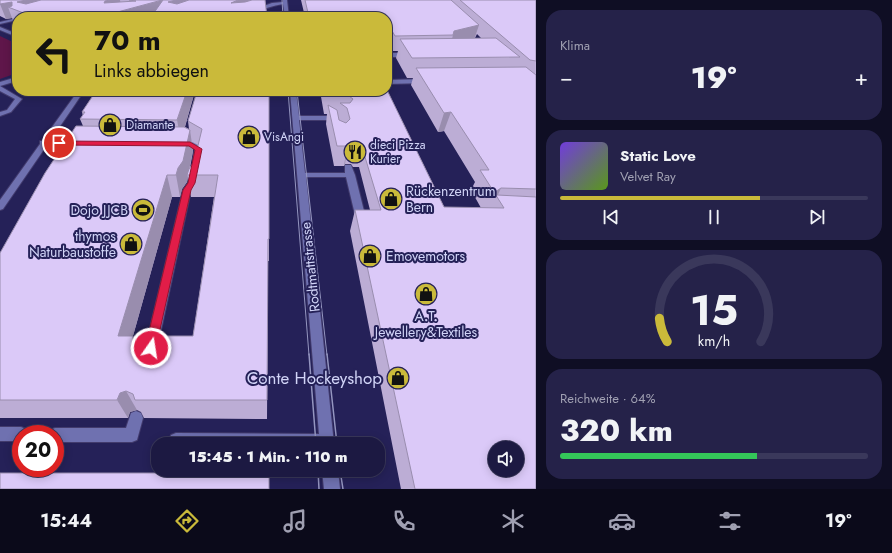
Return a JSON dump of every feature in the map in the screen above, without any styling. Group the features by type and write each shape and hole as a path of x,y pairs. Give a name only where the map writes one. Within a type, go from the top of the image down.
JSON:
{"street":[{"path":"250,12 273,4 285,2 286,12"},
{"path":"0,23 12,20"},
{"path":"0,28 12,34"},
{"path":"392,55 416,55"},
{"path":"0,84 12,80"},
{"path":"392,82 434,81"},
{"path":"0,88 12,95"},
{"path":"0,114 8,111 19,99 14,96"},
{"path":"0,207 43,143 77,96"},
{"name":"Rodtmattstrasse","path":"293,96 327,437"},
{"path":"295,118 346,118"},
{"path":"325,118 339,127"},
{"path":"150,355 187,190 192,183 199,152 199,149 196,146 186,140 169,144"},
{"path":"43,143 90,144"},
{"path":"301,175 349,171 362,223"},
{"path":"64,435 132,435 136,418"},
{"path":"0,434 12,434"},
{"path":"331,477 332,489"}],"shaded area":[{"path":"0,36 12,42 12,75 0,79"}],"building":[{"path":"0,0 26,0 17,2 26,4 41,0 110,0 105,1 104,3 136,1 129,0 162,0 118,12 21,12 8,7 12,6 12,2 0,4"},
{"path":"163,0 176,0 168,2 177,4 189,0 238,0 231,3 265,0 266,12 155,12"},
{"path":"305,0 451,0 479,25 454,31 453,35 395,36 392,31 392,12 308,12"},
{"path":"460,0 536,0 536,61 530,60"},
{"path":"496,38 520,57 412,58 400,39"},
{"path":"526,67 536,75 536,189 501,188 495,192 497,195 536,197 536,489 415,489 355,210 381,210 362,147 357,147 354,144 337,146 328,105 337,110 339,120 346,123 350,119 347,108 340,103 350,103 353,99 349,96 390,96 444,207 504,208 480,170 489,170 451,112 444,113 416,68"},
{"path":"93,96 185,96 177,120 80,119 85,112 82,112"},
{"path":"196,96 269,96 267,400 135,400 133,394 126,391 120,393 117,400 0,400 0,253 45,173 76,126 184,127 190,130 183,161 178,168 176,175 167,175 118,336 133,336 132,346 139,349 146,346 149,336 193,336 218,175 187,175 194,162 202,129 188,121"},
{"path":"0,473 12,473 12,477 64,477 64,473 151,473 151,477 269,477 269,489 0,489"}],"tram line":[{"path":"282,0 283,12"},
{"path":"288,96 309,355"},
{"path":"298,96 327,355"},
{"path":"309,354 315,437"},
{"path":"327,354 336,437"},
{"path":"318,477 319,489"},
{"path":"341,477 343,489"}],"place":[{"name":"Diamante","path":"110,125"},
{"name":"VisAngi","path":"249,137"},
{"name":"dieci Pizza Kurier","path":"355,152"},
{"name":"Rückenzentrum Bern","path":"391,199"},
{"name":"Dojo JJCB","path":"143,210"},
{"name":"thymos Naturbaustoffe","path":"131,244"},
{"name":"Emovemotors","path":"370,256"},
{"name":"A.T. Jewellery&Textiles","path":"426,294"},
{"name":"Conte Hockeyshop","path":"398,378"}],"route":[{"path":"59,143 190,144 198,147 199,149 192,183 187,190 151,348"}]}
